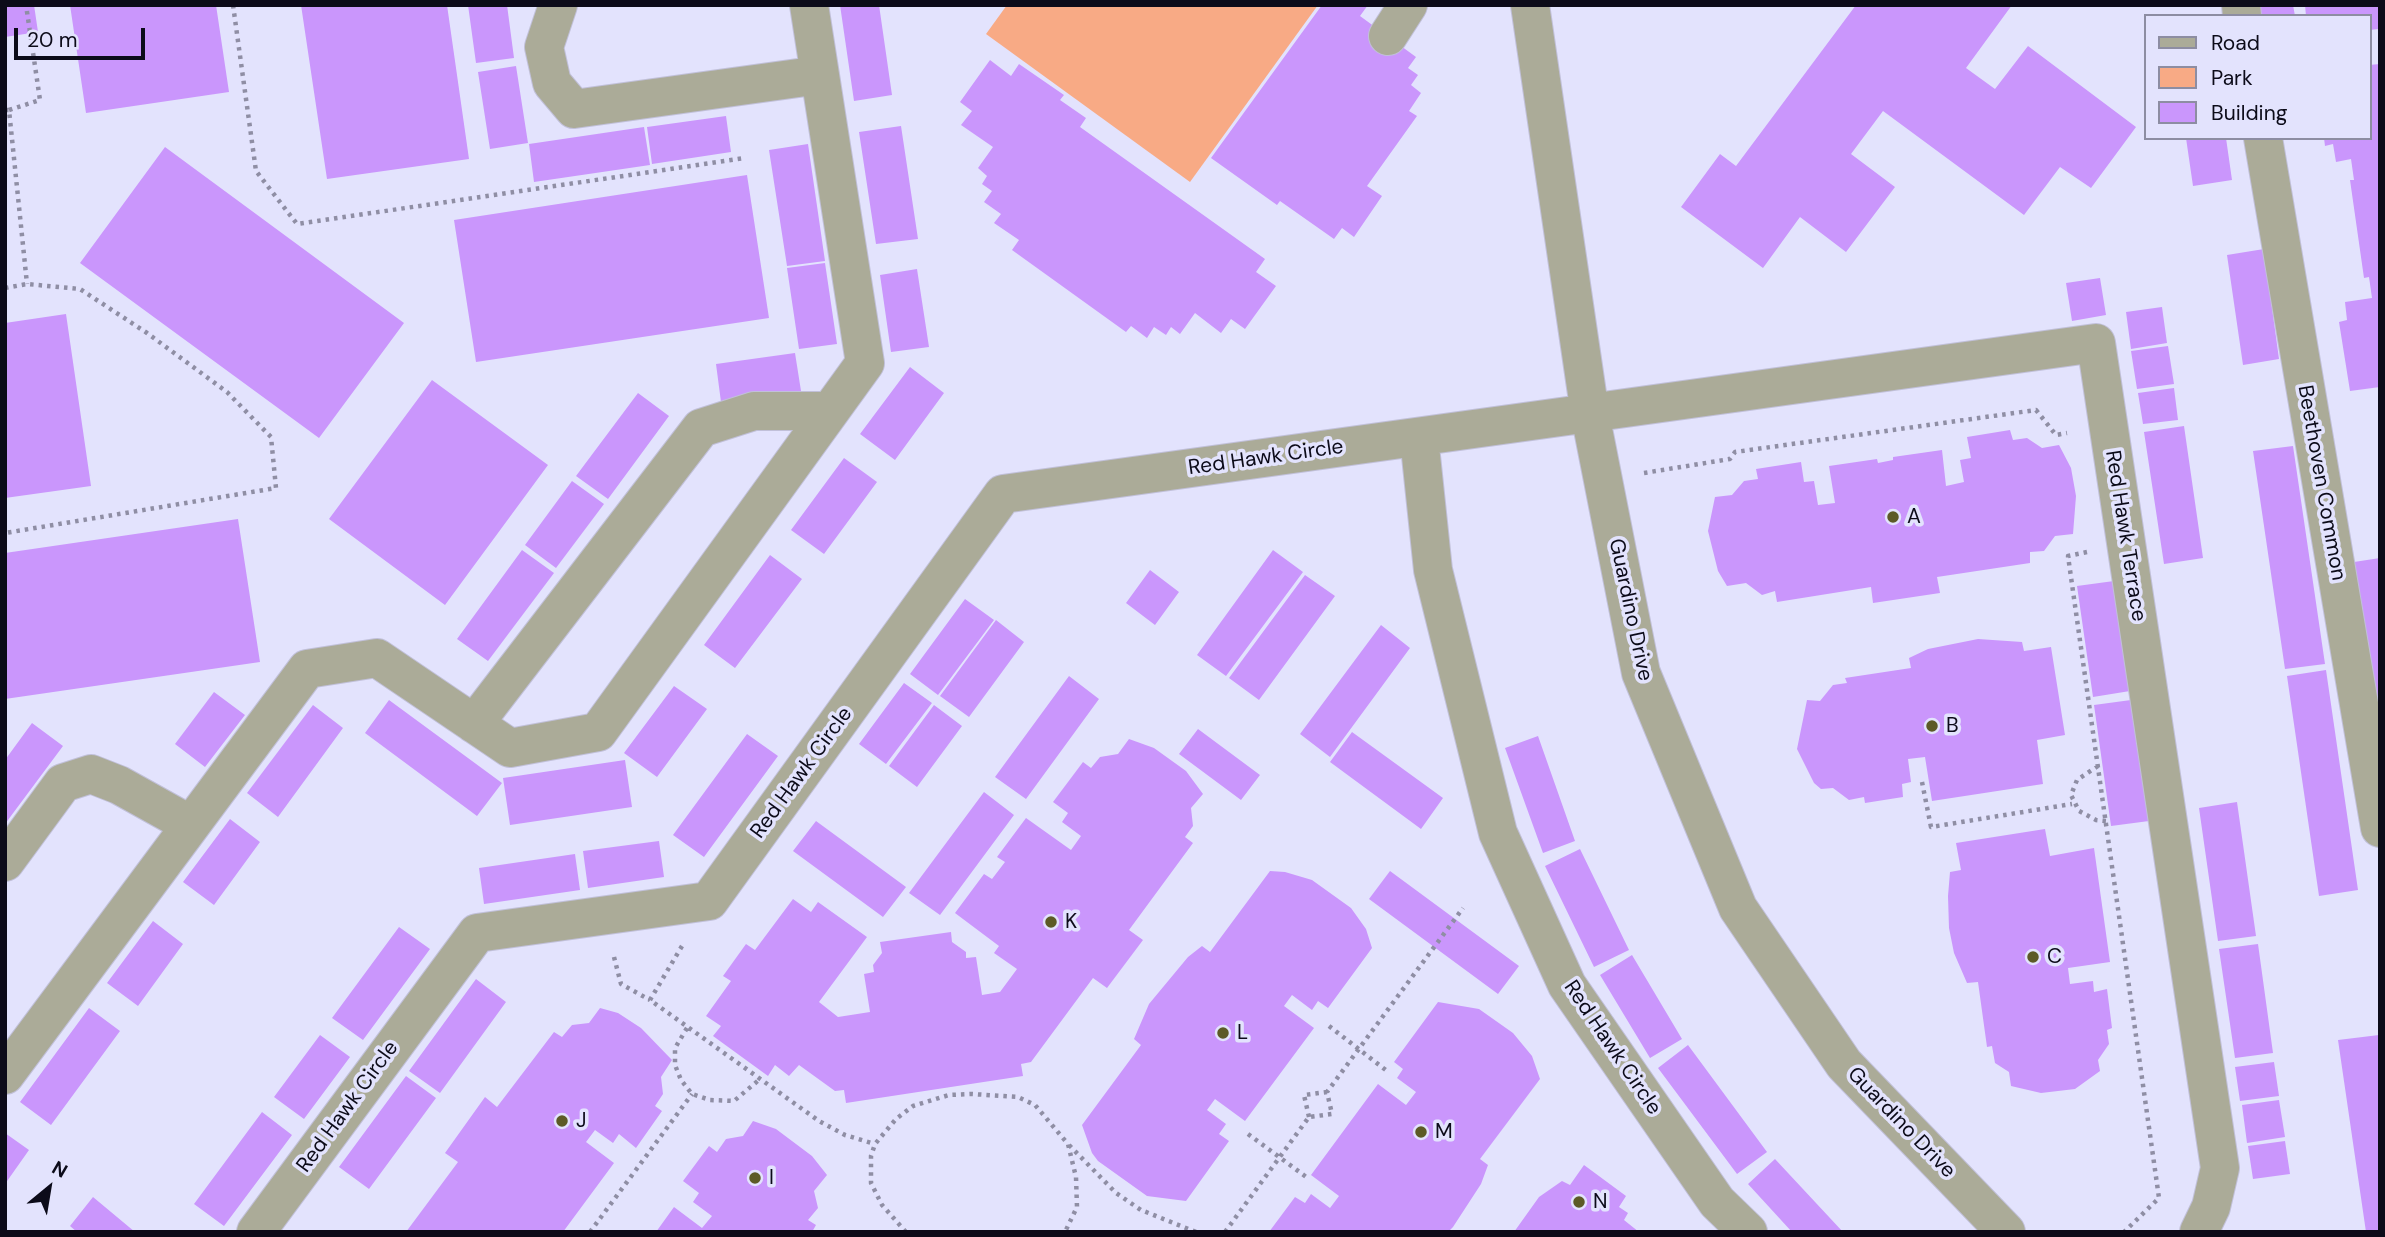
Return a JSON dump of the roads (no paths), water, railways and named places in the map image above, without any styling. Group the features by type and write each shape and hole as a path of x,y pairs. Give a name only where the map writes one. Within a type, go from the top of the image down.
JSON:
{"street":[{"path":"558,5 544,47 552,83 574,109 820,75"},
{"path":"5,1075 307,668 377,658 510,748 598,732 865,363 809,5"},
{"name":"Guardino Drive","path":"1530,5 1590,414 1641,673 1738,908 1844,1065 2006,1232"},
{"name":"Beethoven Common","path":"2263,140 2380,828"},
{"name":"Red Hawk Terrace","path":"1590,414 2096,342 2220,1168 2211,1207 2199,1232"},
{"path":"474,724 701,428 754,411 830,411"},
{"name":"Red Hawk Circle","path":"256,1232 477,933 709,901 1003,495 1590,414"},
{"name":"Red Hawk Circle","path":"1419,436 1433,570 1498,833 1567,985 1717,1202 1748,1232"},
{"path":"5,862 63,783 91,774 119,785 191,825"}],"place":[{"name":"A","path":"1893,517"},
{"name":"B","path":"1932,726"},
{"name":"K","path":"1051,922"},
{"name":"C","path":"2033,957"},
{"name":"L","path":"1223,1033"},
{"name":"J","path":"562,1121"},
{"name":"M","path":"1421,1132"},
{"name":"I","path":"755,1178"},
{"name":"N","path":"1579,1202"}]}
